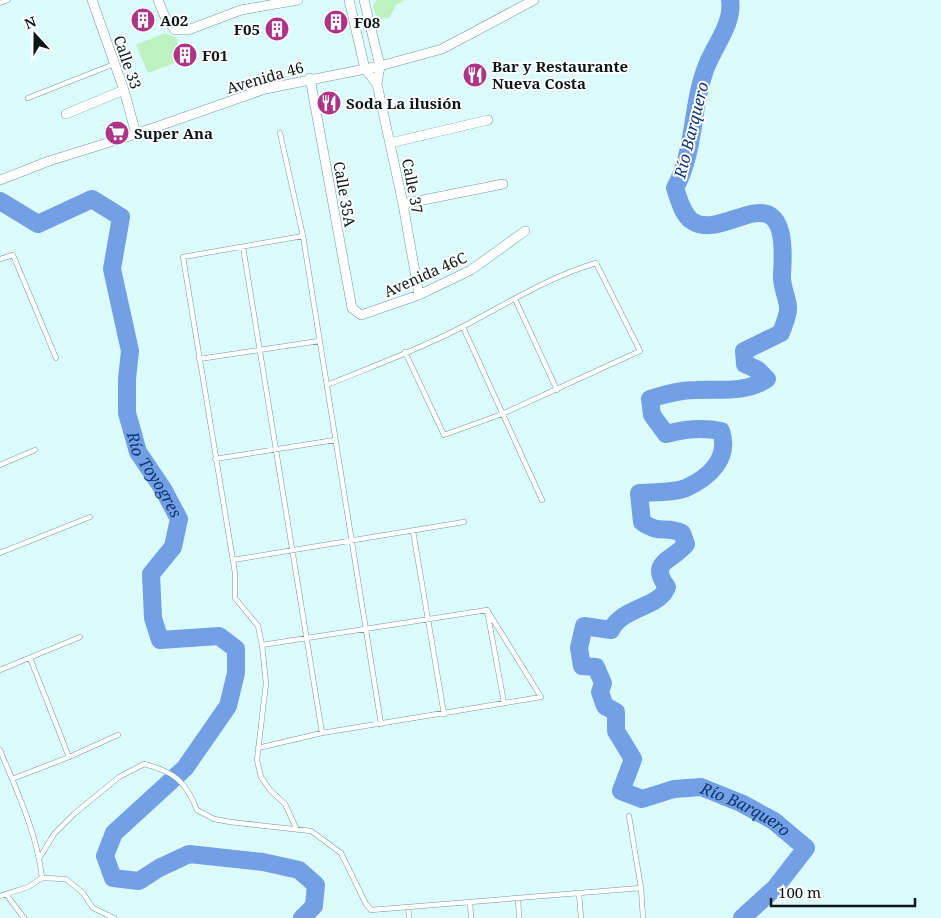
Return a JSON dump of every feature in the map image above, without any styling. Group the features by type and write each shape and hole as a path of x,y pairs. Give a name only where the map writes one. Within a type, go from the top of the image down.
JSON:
{"street":[{"name":"Calle 33","path":"92,0 124,90 136,134"},
{"path":"158,0 165,17 175,30 188,30 242,10 298,0"},
{"path":"238,0 242,10"},
{"name":"Calle 37","path":"349,0 365,69 376,84 403,204 419,294"},
{"name":"Calle 37","path":"364,0 380,66 376,84"},
{"name":"Avenida 46","path":"0,180 49,160 136,134 265,88 380,66 442,49 516,5 534,0"},
{"name":"Calle 35A","path":"310,78 352,308 356,314"},
{"path":"66,114 124,90"},
{"path":"390,143 488,120"},
{"path":"403,204 503,184"},
{"name":"Avenida 46C","path":"356,314 361,315 419,294 471,270 525,231"}],"lane":[{"path":"0,2 8,0"},
{"path":"28,98 114,64"},
{"path":"280,134 303,236 381,724"},
{"path":"297,830 285,804 270,790 261,777 257,760 266,683 262,645 258,626 236,598 233,560 183,257 303,236"},
{"path":"243,247 322,733"},
{"path":"0,259 14,255 56,358"},
{"path":"327,385 463,326 568,271 596,262 640,351 502,414 444,435 406,352"},
{"path":"515,299 557,390"},
{"path":"463,326 542,500"},
{"path":"199,359 319,341"},
{"path":"215,459 335,440"},
{"path":"0,465 35,450"},
{"path":"0,552 90,517"},
{"path":"233,560 464,522"},
{"path":"413,531 444,714"},
{"path":"262,645 487,610"},
{"path":"258,748 322,733 541,697 487,610"},
{"path":"487,610 504,703"},
{"path":"0,670 80,637"},
{"path":"30,658 68,757"},
{"path":"12,778 68,757 118,735"},
{"path":"0,750 29,821 40,857 42,878"},
{"path":"40,857 54,834 74,814 119,777 144,764 166,769 191,794 197,810 214,818 311,831 341,853 366,904 371,910 641,888"},
{"path":"629,816 641,888 643,918"},
{"path":"0,896 28,887 42,878 66,879 84,893 93,908 114,918"},
{"path":"579,893 581,918"},
{"path":"6,894 24,918"},
{"path":"518,898 519,918"},
{"path":"470,902 471,918"},
{"path":"408,907 409,918"}],"green space":[{"path":"376,0 405,0 396,5 389,18 377,19 373,7"},
{"path":"165,33 178,39 175,63 148,73 136,45"}],"waterway":[{"name":"Río Barquero","path":"730,0 727,25 707,65 702,80 687,158 675,188 683,210 692,221 706,225 721,223 752,214 766,214 776,221 782,240 782,278 788,313 781,333 744,351 745,364 758,370 767,379 742,388 684,391 650,399 652,415 666,434 693,429 721,431 723,450 716,466 703,478 686,488 675,491 639,493 642,522 654,528 682,533 686,544 661,567 660,572 667,587 663,594 649,604 624,616 611,630 584,626 579,648 582,666 596,667 603,683 600,692 605,706 616,712 616,731 633,759 621,791 642,799 674,789 701,787 741,803 774,821 806,848 775,888 742,918"},
{"name":"Río Toyogres","path":"0,201 38,224 92,199 121,217 112,269 130,351 127,379 127,413 138,452 163,489 179,519 173,547 151,574 153,618 160,640 219,636 236,649 236,673 228,706 185,768 114,833 105,856 113,878 139,881 159,868 189,854 263,862 299,870 316,885 314,906 302,918"}],"place":[{"name":"A02","path":"143,20"},
{"name":"F08","path":"336,22"},
{"name":"F05","path":"277,29"},
{"name":"F01","path":"185,55"},
{"name":"Bar y Restaurante Nueva Costa","path":"475,75"},
{"name":"Soda La ilusión","path":"329,103"},
{"name":"Super Ana","path":"117,133"}]}
